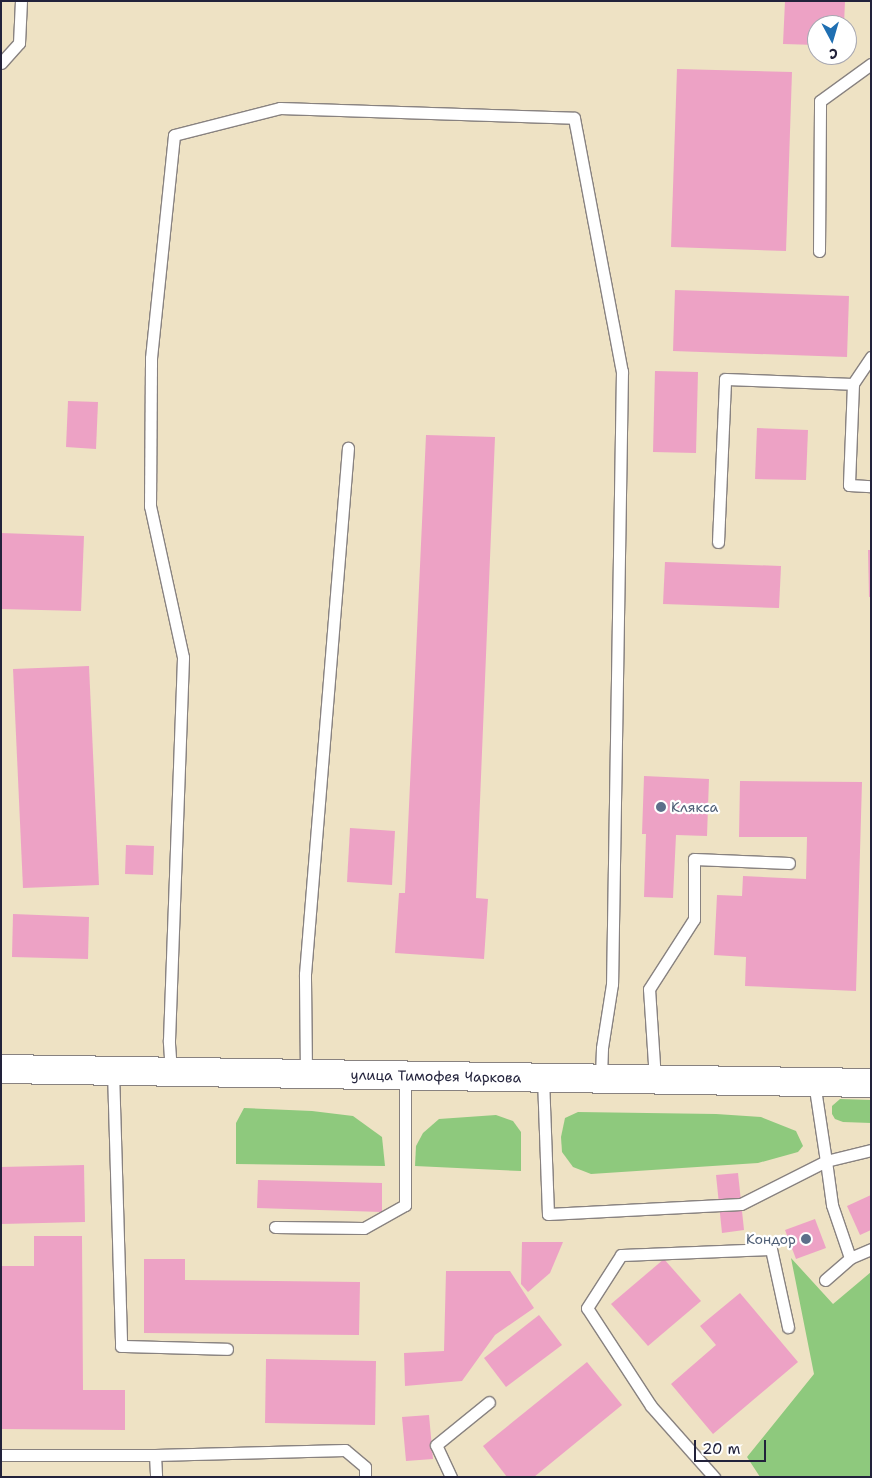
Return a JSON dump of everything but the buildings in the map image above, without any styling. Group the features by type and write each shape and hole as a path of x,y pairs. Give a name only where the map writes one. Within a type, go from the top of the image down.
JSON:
{"main road":[{"name":"улица Тимофея Чаркова","path":"1,1069 871,1083"}],"lane":[{"path":"1,63 19,43 21,1"},
{"path":"819,251 820,101 871,64"},
{"path":"171,1072 168,1040 183,657 150,506 151,358 174,135 280,108 574,118 622,371 612,984 602,1048 601,1079"},
{"path":"871,357 853,384 849,485 871,486"},
{"path":"718,542 725,379 853,384"},
{"path":"306,1074 305,974 348,448"},
{"path":"655,1079 648,989 694,919 694,859 789,863"},
{"path":"112,1071 121,1346 226,1349"},
{"path":"275,1227 364,1228 405,1205 405,1076"},
{"path":"543,1078 548,1214 741,1204 826,1161 871,1150"},
{"path":"814,1082 832,1205 850,1258"},
{"path":"714,1477 650,1406 587,1308 621,1255 771,1248 788,1327"},
{"path":"825,1280 850,1258 871,1249"},
{"path":"451,1477 436,1445 489,1402"},
{"path":"1,1455 155,1455 345,1450 365,1466 365,1477"},
{"path":"155,1455 156,1477"}],"green space":[{"path":"840,1099 871,1100 871,1123 843,1122 835,1119 832,1114 832,1106"},
{"path":"244,1108 312,1111 353,1116 382,1137 385,1166 236,1164 236,1123"},
{"path":"578,1112 716,1114 761,1117 796,1131 803,1146 798,1152 758,1163 591,1174 573,1167 562,1152 561,1137 565,1118"},
{"path":"496,1115 513,1121 521,1132 521,1171 415,1166 416,1146 423,1133 439,1119"},
{"path":"791,1258 833,1304 871,1272 871,1477 760,1477 747,1457 814,1374"}],"place":[{"name":"Клякса","path":"661,807"},
{"name":"Кондор","path":"806,1239"}]}
